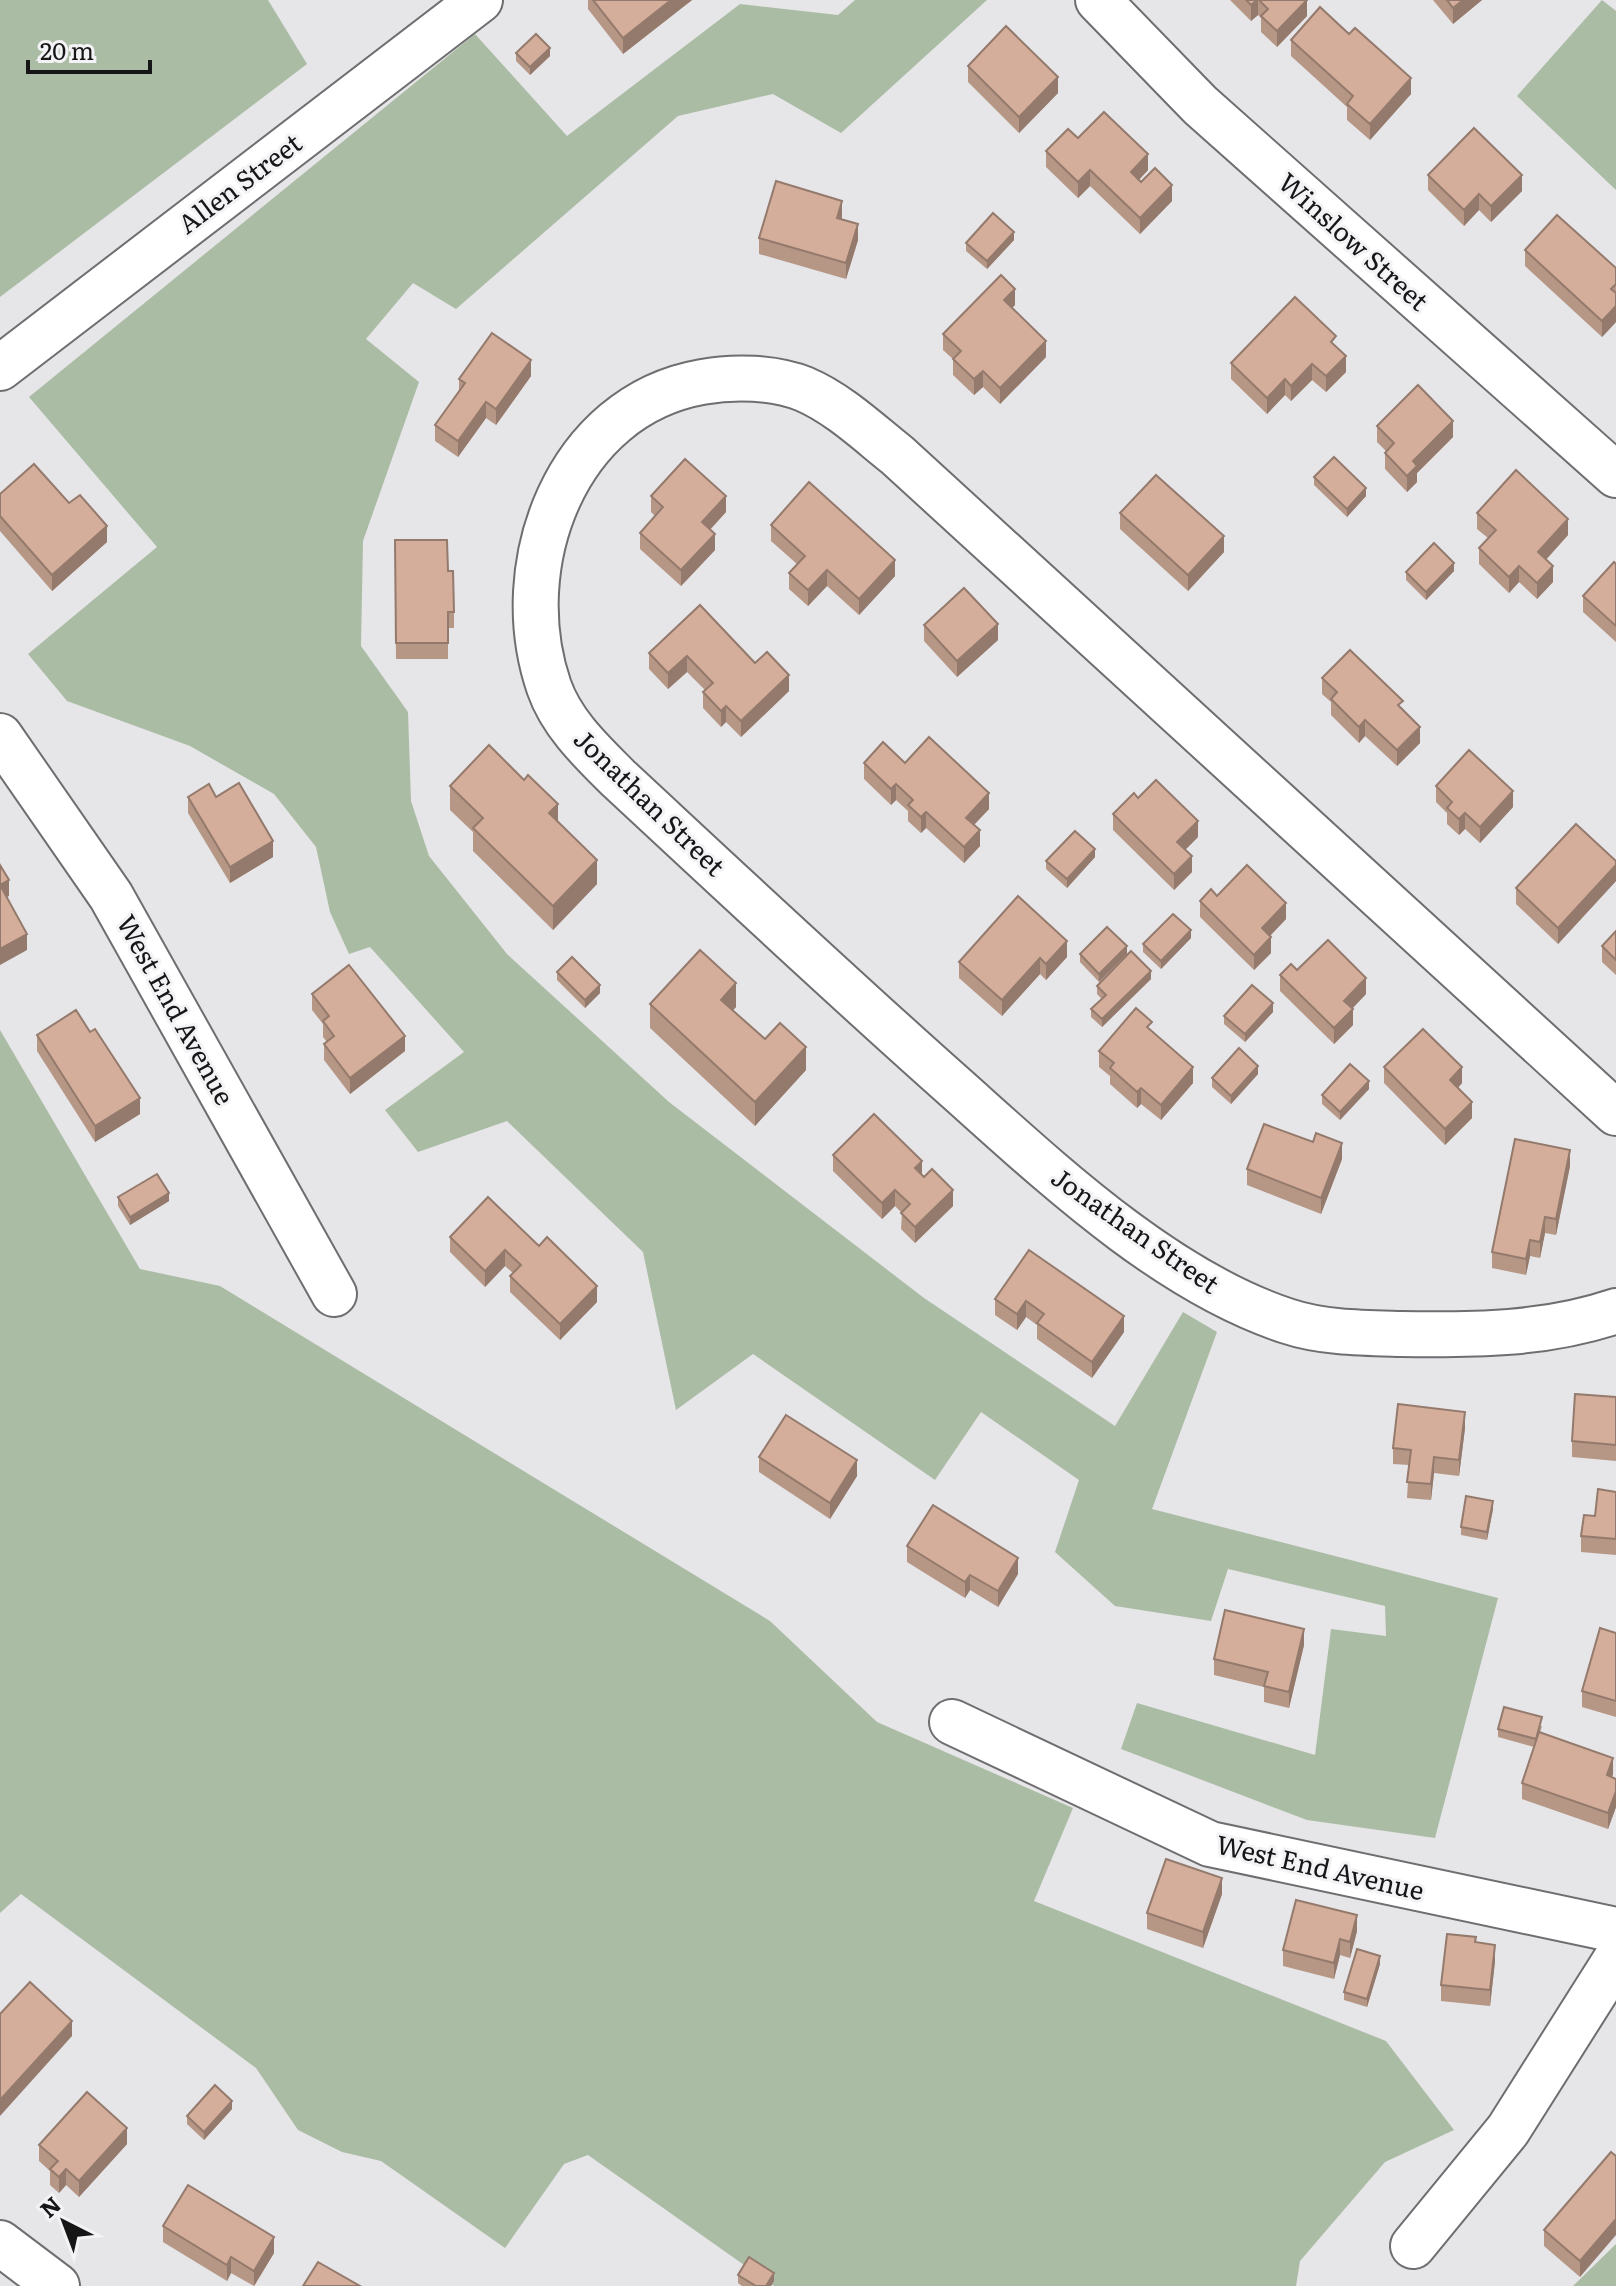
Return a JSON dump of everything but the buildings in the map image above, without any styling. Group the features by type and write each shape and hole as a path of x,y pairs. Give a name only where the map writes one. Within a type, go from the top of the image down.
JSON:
{"street":[{"name":"Allen Street","path":"0,368 480,0"},
{"name":"Winslow Street","path":"1098,0 1200,105 1616,475"},
{"name":"Jonathan Street","path":"1616,1113 909,466 835,406 802,388 762,380 720,378 680,386 646,399 615,420 589,446 571,473 547,534 535,601 542,663 562,715 618,778 1069,1190 1185,1270 1253,1308 1289,1322 1332,1331 1467,1335 1560,1327 1616,1311"},
{"name":"West End Avenue","path":"0,736 111,896 334,1294"},
{"name":"West End Avenue","path":"952,1722 1210,1844 1616,1930"},
{"path":"1413,2246 1508,2130 1616,1959"},
{"path":"0,2243 57,2286"}],"green space":[{"path":"0,0 268,0 307,64 0,297"},
{"path":"855,0 987,0 841,133 773,94 678,116 456,309 413,283 366,339 419,382 363,541 361,646 408,712 411,801 429,856 507,954 669,1102 924,1298 1115,1426 1183,1312 1217,1332 1152,1509 1498,1598 1435,1838 1307,1820 1121,1749 1137,1703 1315,1755 1331,1629 1386,1636 1385,1606 1228,1569 1211,1621 1115,1606 1055,1552 1079,1480 981,1412 935,1480 753,1354 676,1410 643,1252 507,1121 418,1152 385,1110 464,1052 370,947 349,954 330,912 316,847 274,794 190,746 67,701 28,654 157,547 29,397 475,34 567,136 740,4 838,15"},
{"path":"1602,0 1616,11 1616,190 1517,96"},
{"path":"0,1030 140,1269 220,1286 770,1621 877,1722 1073,1808 1034,1901 1386,2041 1454,2130 1385,2162 1300,2261 1296,2286 774,2286 588,2155 564,2164 505,2248 381,2161 342,2152 298,2130 256,2068 21,1894 0,1913"},
{"path":"1616,2244 1616,2286 1573,2286"}]}
